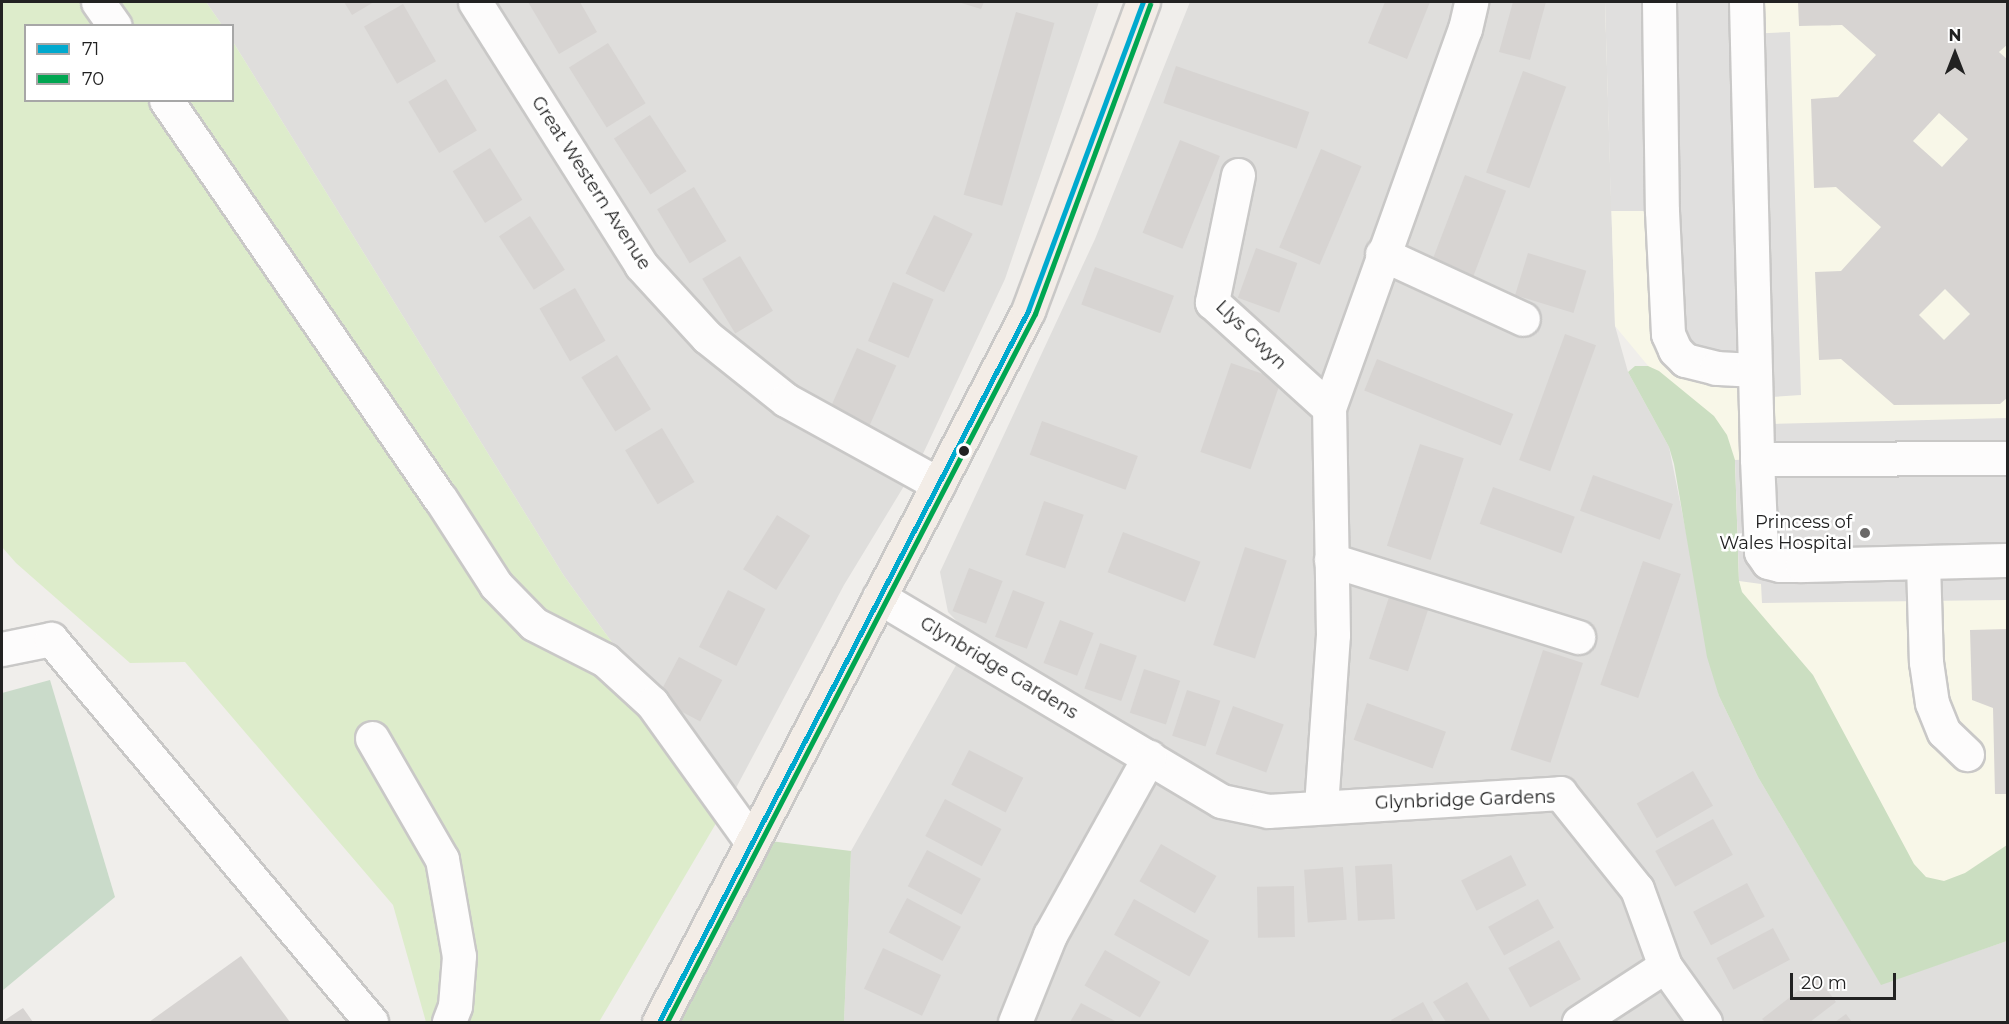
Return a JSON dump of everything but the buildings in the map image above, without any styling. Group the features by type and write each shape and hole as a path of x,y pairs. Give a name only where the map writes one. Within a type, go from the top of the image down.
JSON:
{"main road":[{"path":"659,1023 1028,311 1143,2"}],"street":[{"path":"98,2 114,24"},
{"name":"Great Western Avenue","path":"475,2 641,265 707,337 786,400 938,484"},
{"path":"1321,806 1333,635 1329,408 1465,29 1471,2"},
{"path":"1659,2 1662,211 1668,334 1675,350 1685,360 1716,369 1754,370"},
{"path":"1746,2 1754,370 1761,552 1768,562 1780,565 2007,560"},
{"path":"167,102 440,498 496,585 534,624 605,660 652,703 752,842"},
{"name":"Llys Gwyn","path":"1238,175 1212,302 1329,408"},
{"path":"1382,255 1523,320"},
{"path":"1757,459 2007,458"},
{"path":"1331,560 1578,637"},
{"path":"1923,563 1926,662 1932,703 1944,732 1967,754"},
{"name":"Glynbridge Gardens","path":"879,597 1221,801 1268,812 1321,806 1560,793 1637,890 1665,966"},
{"path":"2,649 51,639 370,1023"},
{"path":"372,738 442,859 459,956 455,1006 448,1023"},
{"path":"1015,1023 1050,935 1149,757"},
{"path":"1579,1023 1665,966 1705,1023"}],"shaded area":[{"path":"206,2 1099,2 1005,279 921,458 844,585 728,803 564,576 234,44 234,24 221,24"},
{"path":"1190,2 1605,2 1615,326 1628,372 1669,447 1719,696 1758,777 1881,984 2007,941 2007,1022 844,1022 851,851 972,637 948,612 940,572 1095,239"},
{"name":"Princess of Wales Hospital","path":"1605,2 2007,2 2007,880 1913,910 1733,622 1713,444 1615,326"},
{"path":"1605,2 1746,2 1747,34 1790,32 1801,395 1771,397 1772,424 2007,418 2007,600 1762,603 1761,584 1739,581 1735,460 1757,459 1754,370 1685,360 1662,211 1611,211"}],"green space":[{"path":"2,2 206,2 221,24 24,24 24,102 234,102 234,44 564,576 728,803 599,1022 426,1022 393,905 185,662 130,663 16,563 2,547"},
{"path":"1635,366 1648,366 1659,371 1714,416 1727,435 1735,460 1739,581 1742,592 1813,675 1914,864 1926,877 1944,881 1965,873 2007,845 2007,941 1881,985 1758,777 1719,696 1707,657 1674,464 1669,447 1628,372"},
{"path":"50,680 115,897 2,991 2,693"},
{"path":"754,839 851,851 844,1022 680,1022 667,1004"}],"transit line":[{"name":"71","path":"659,1022 1028,311 1143,2"},
{"name":"70","path":"667,1022 1035,314 1150,5"}],"place":[{"name":"Princess of Wales Hospital","path":"1865,533"}]}
